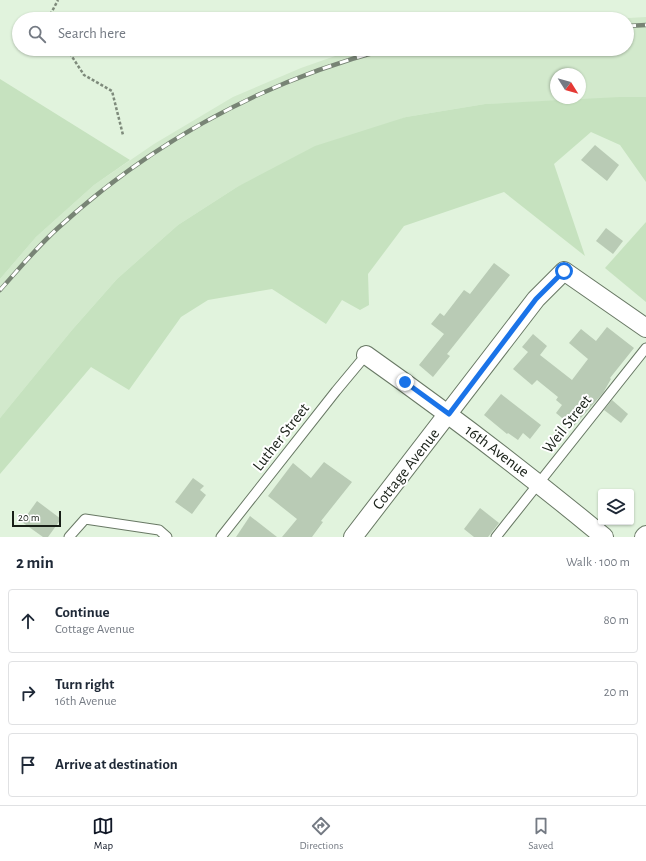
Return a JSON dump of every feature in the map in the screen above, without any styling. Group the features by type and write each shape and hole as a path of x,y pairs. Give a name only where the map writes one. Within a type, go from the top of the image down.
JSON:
{"street":[{"name":"Cottage Avenue","path":"353,537 536,299 564,271 646,328"},
{"name":"16th Avenue","path":"366,355 449,414 539,483 604,537"}],"lane":[{"name":"Weil Street","path":"496,537 646,348"},
{"name":"Luther Street","path":"221,537 366,355"},
{"path":"69,537 85,519 159,530 167,537"}],"path":[{"path":"52,12 58,0"},
{"path":"72,56 84,75 112,91 123,135"}],"shaded area":[{"path":"646,17 646,97 586,100 586,68 550,68 550,101 485,104 406,117 237,187 178,225 117,279 72,330 0,418 0,279 36,237 94,185 154,144 233,97 301,68 335,56 634,56 634,18"},
{"path":"0,79 130,160 94,185 36,237 0,279"},
{"path":"646,97 646,182 620,145 591,132 554,164 585,256 504,192 404,226 368,274 369,305 360,310 342,300 326,324 272,289 208,300 181,317 129,390 91,367 0,474 0,418 72,330 117,279 178,225 237,187 315,146 406,117 485,104 550,101 550,104 586,104 586,99"},
{"path":"646,222 646,302 605,268"}],"building":[{"path":"595,145 619,165 607,181 581,160"},
{"path":"606,228 623,241 613,254 596,241"},
{"path":"494,263 510,275 447,354 450,356 433,377 419,365 444,334 431,324 440,313 444,316 464,290 470,294"},
{"path":"607,327 634,348 610,378 611,379 603,393 573,427 556,413 562,405 556,400 558,397 537,380 532,385 513,369 528,352 522,347 533,334 547,346 540,355 572,380 588,359 569,343 581,329 596,341"},
{"path":"501,394 541,425 530,439 523,433 518,440 508,433 507,434 484,415"},
{"path":"612,400 628,414 621,423 604,410"},
{"path":"324,462 352,482 321,521 323,522 312,537 282,537 297,519 268,496 293,463 311,478"},
{"path":"193,478 204,486 200,490 206,495 192,514 175,502"},
{"path":"37,501 61,519 48,537 43,537 22,522"},
{"path":"480,508 499,523 488,537 474,537 464,529"},
{"path":"250,516 277,537 236,537"}],"railway":[{"path":"634,26 646,25"},
{"path":"0,290 35,250 58,228 94,197 132,168 171,142 212,118 254,97 297,78 362,56"}],"route":[{"path":"405,382 449,414 536,299 564,271"}]}
